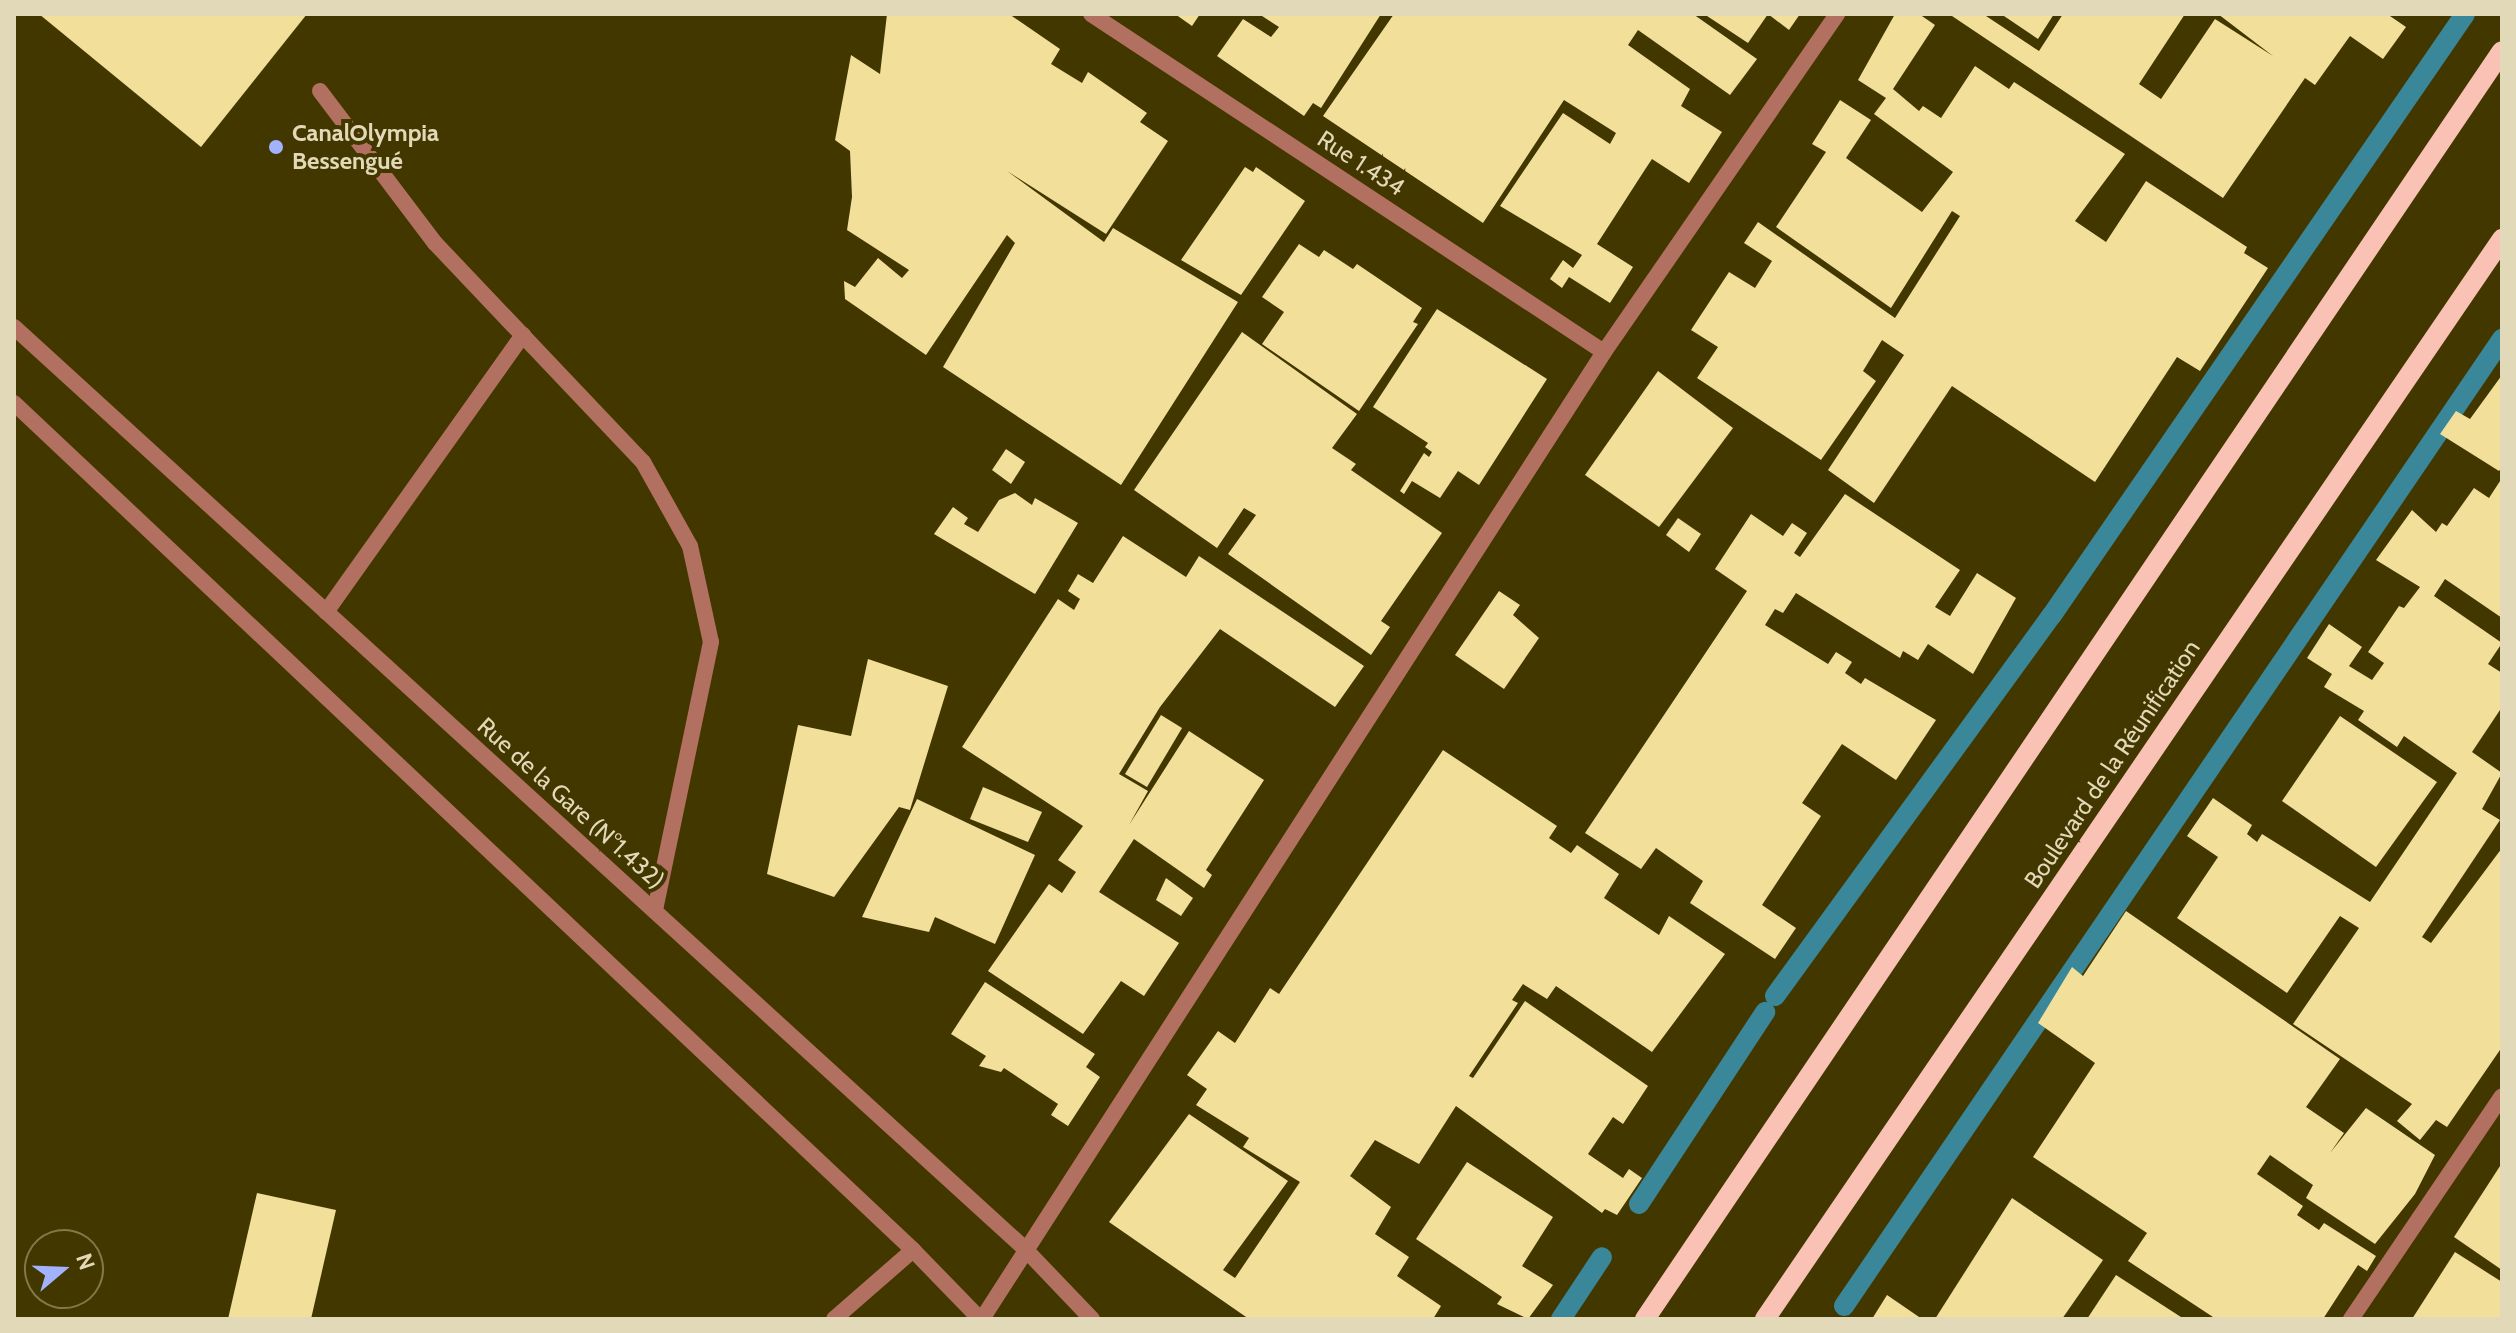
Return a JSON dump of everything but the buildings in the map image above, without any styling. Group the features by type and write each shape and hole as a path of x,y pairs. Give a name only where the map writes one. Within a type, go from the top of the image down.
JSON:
{"main road":[{"path":"1645,1319 2502,51"},
{"name":"Boulevard de la Réunification","path":"1765,1319 2502,239"}],"street":[{"name":"Rue 1.434","path":"1091,14 1604,352"},
{"path":"14,403 913,1250 981,1319 1604,352 1837,14"},
{"path":"320,91 435,243 643,462 690,546 711,642 655,911"},
{"name":"Rue de la Gare (N°1.432)","path":"14,327 1025,1249 1092,1319"},
{"path":"326,612 523,335"},
{"path":"2351,1319 2502,1096"},
{"path":"834,1319 913,1250"}],"waterway":[{"path":"1775,996 2052,615 2465,14"},
{"path":"1844,1306 2502,339"},
{"path":"1639,1204 1765,1012"},
{"path":"1561,1319 1602,1257"}],"place":[{"name":"CanalOlympia Bessengué","path":"276,147"}]}
